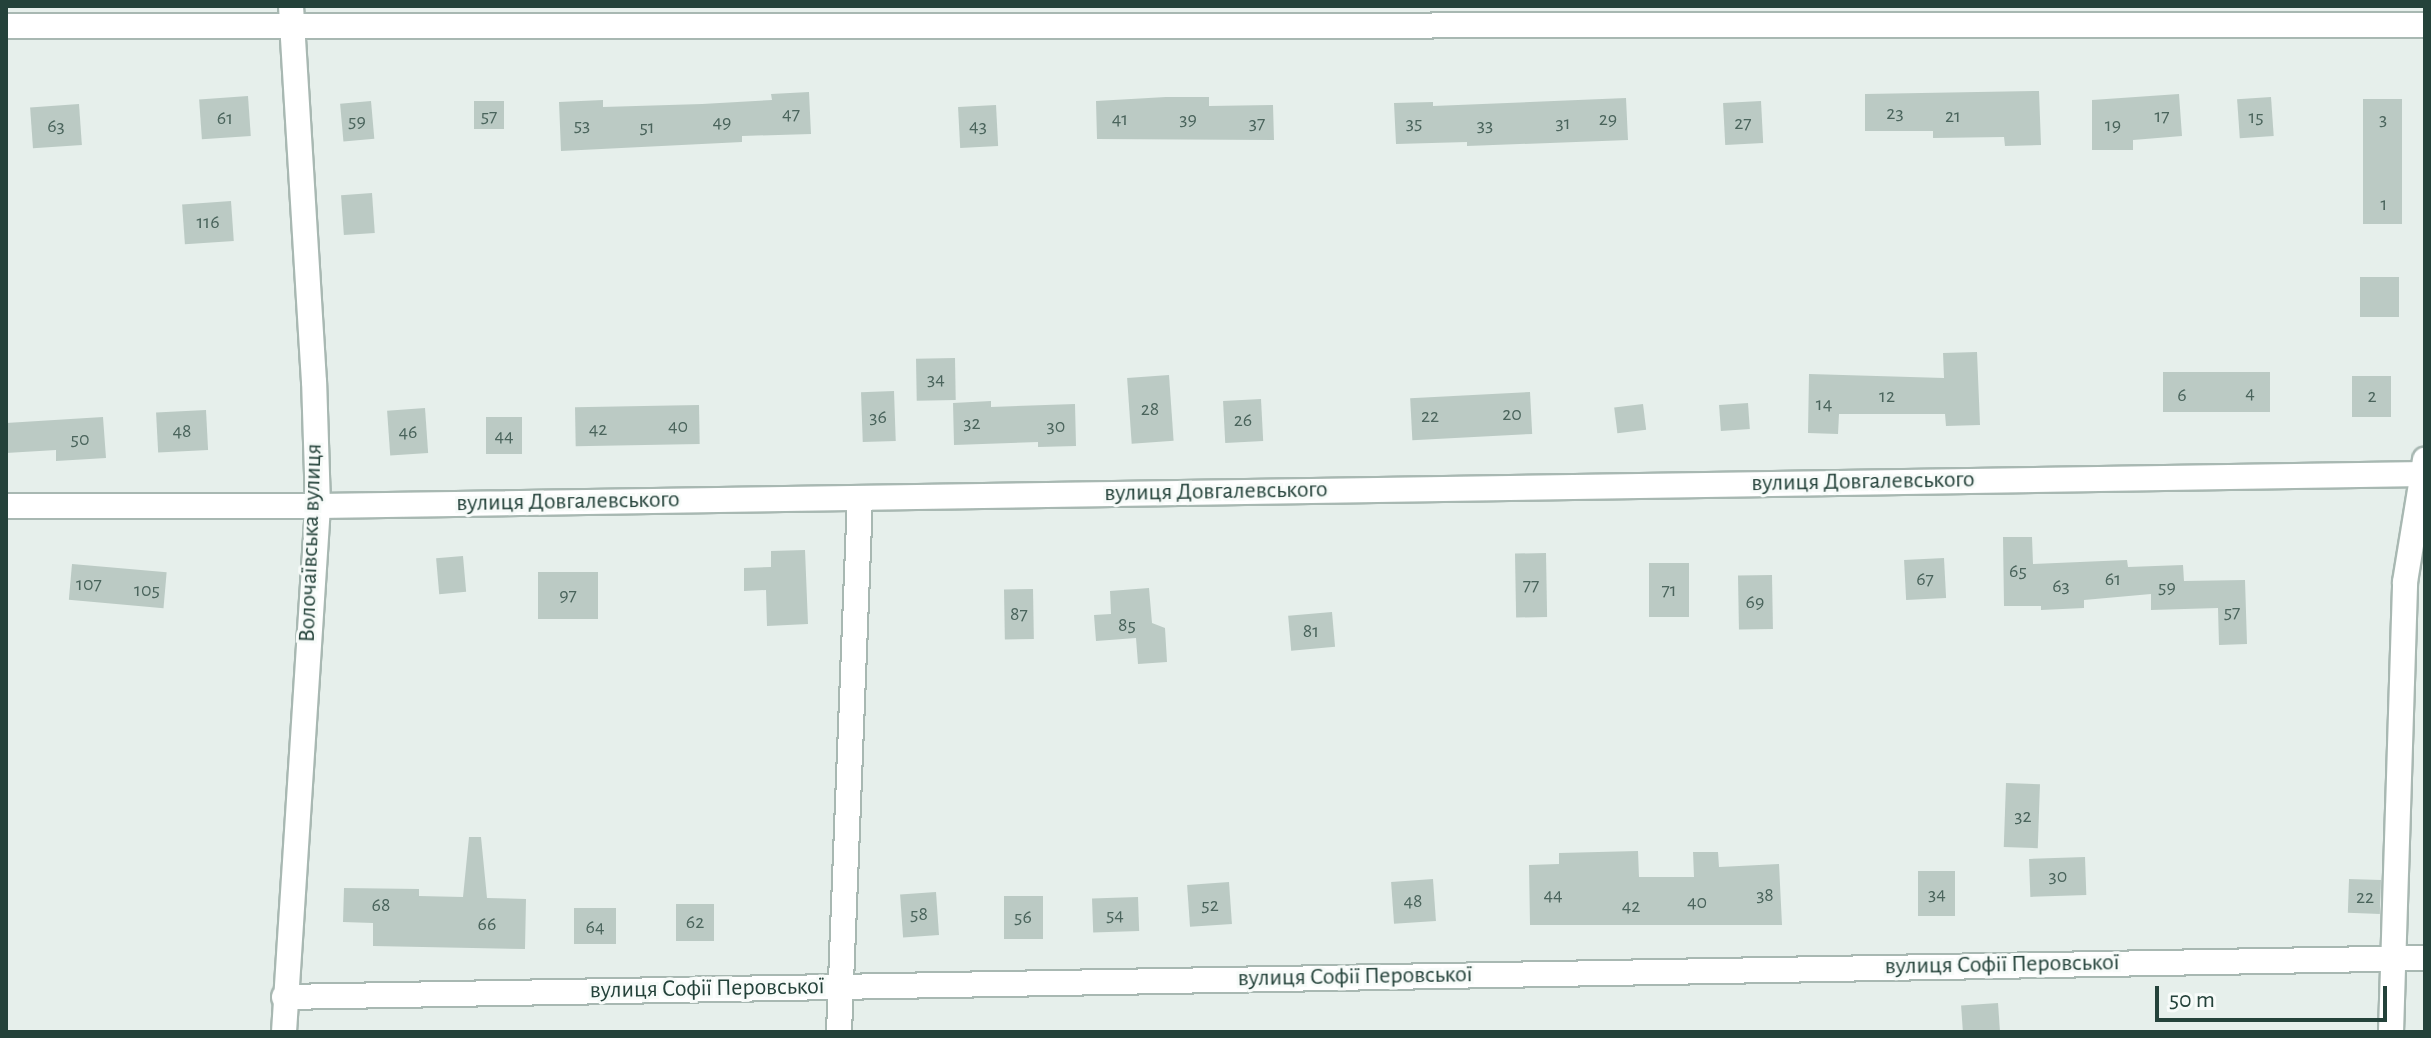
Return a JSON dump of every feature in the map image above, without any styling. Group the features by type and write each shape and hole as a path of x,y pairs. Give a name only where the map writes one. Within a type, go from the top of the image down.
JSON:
{"street":[{"path":"6,26 291,16 2425,25"},
{"name":"Волочаївська вулиця","path":"284,1032 318,506 314,382 291,16"},
{"path":"2391,1032 2405,582 2424,470"},
{"name":"вулиця Довгалевського","path":"6,506 318,506 860,498 2424,470"},
{"path":"839,1032 860,498"},
{"name":"вулиця Софії Перовської","path":"284,997 2425,958"}],"building":[{"path":"2039,91 2041,145 2005,146 2004,137 1933,138 1933,131 1865,131 1865,94"},
{"path":"809,92 811,134 742,136 742,142 561,151 559,102 603,100 603,107 702,104 772,100 771,94"},
{"path":"2179,94 2182,136 2133,140 2133,150 2092,150 2092,100"},
{"path":"248,96 251,136 202,139 199,99"},
{"path":"1209,97 1209,106 1273,105 1274,140 1097,139 1096,101"},
{"path":"2271,97 2274,136 2240,138 2237,99"},
{"path":"1626,98 1628,140 1467,146 1467,142 1396,144 1394,103 1433,102 1433,106"},
{"path":"2363,99 2402,99 2402,224 2363,224"},
{"path":"371,101 374,139 343,142 340,104"},
{"path":"474,101 504,101 504,129 474,129"},
{"path":"1761,101 1763,143 1725,145 1723,103"},
{"path":"79,104 82,145 33,148 30,107"},
{"path":"996,105 998,146 960,148 958,107"},
{"path":"372,193 375,233 344,235 341,195"},
{"path":"231,201 234,241 185,244 182,204"},
{"path":"2360,277 2399,277 2399,317 2360,317"},
{"path":"1977,352 1980,425 1946,426 1945,414 1839,414 1838,434 1808,433 1809,374 1944,378 1943,353"},
{"path":"955,358 956,400 917,401 916,359"},
{"path":"2163,372 2270,372 2270,412 2163,412"},
{"path":"1169,375 1174,441 1132,444 1127,378"},
{"path":"2352,376 2391,376 2391,417 2352,417"},
{"path":"894,391 896,441 863,442 861,392"},
{"path":"1530,392 1532,434 1412,440 1410,398"},
{"path":"1261,399 1263,441 1225,443 1223,401"},
{"path":"991,401 991,407 1075,404 1076,446 1038,447 1038,442 954,445 953,403"},
{"path":"1748,403 1750,429 1721,431 1719,405"},
{"path":"1643,404 1646,430 1617,433 1614,408"},
{"path":"699,405 700,444 576,446 575,407"},
{"path":"425,408 428,453 390,456 387,411"},
{"path":"206,410 208,450 158,453 156,413"},
{"path":"103,417 106,458 56,461 56,450 6,453 6,423"},
{"path":"486,417 522,417 522,454 486,454"},
{"path":"2003,537 2032,537 2033,564 2127,560 2128,567 2183,565 2184,581 2245,580 2247,644 2219,645 2218,608 2151,610 2151,594 2084,600 2084,608 2041,610 2041,606 2004,606"},
{"path":"805,550 808,624 767,626 766,590 744,591 744,568 771,567 771,551"},
{"path":"1546,553 1547,617 1516,618 1515,554"},
{"path":"463,556 466,592 439,594 436,558"},
{"path":"1944,558 1946,598 1906,600 1904,560"},
{"path":"1649,563 1689,563 1689,617 1649,617"},
{"path":"72,564 167,572 164,608 69,600"},
{"path":"538,572 598,572 598,619 538,619"},
{"path":"1772,575 1773,629 1739,630 1738,576"},
{"path":"1149,588 1152,623 1165,628 1167,662 1138,664 1136,638 1096,641 1094,615 1111,614 1110,591"},
{"path":"1033,589 1034,639 1005,639 1004,590"},
{"path":"1332,612 1335,647 1291,651 1288,616"},
{"path":"2006,783 2040,784 2038,848 2004,847"},
{"path":"469,837 481,837 487,898 526,899 525,949 373,946 373,923 343,922 344,888 419,889 419,896 463,897"},
{"path":"1638,851 1639,877 1694,877 1693,852 1718,852 1719,867 1779,864 1782,925 1530,925 1529,865 1559,864 1559,853"},
{"path":"2085,857 2086,895 2030,897 2029,859"},
{"path":"1918,871 1955,871 1955,916 1918,916"},
{"path":"1433,879 1436,921 1394,924 1391,882"},
{"path":"2349,879 2381,880 2380,914 2348,913"},
{"path":"1229,882 1232,924 1190,927 1187,885"},
{"path":"936,892 939,935 903,937 900,895"},
{"path":"1004,896 1043,896 1043,939 1004,939"},
{"path":"1138,897 1139,931 1093,933 1092,899"},
{"path":"676,904 714,904 714,941 676,941"},
{"path":"574,908 616,908 616,944 574,944"},
{"path":"1998,1003 2000,1032 1963,1032 1961,1006"}]}
